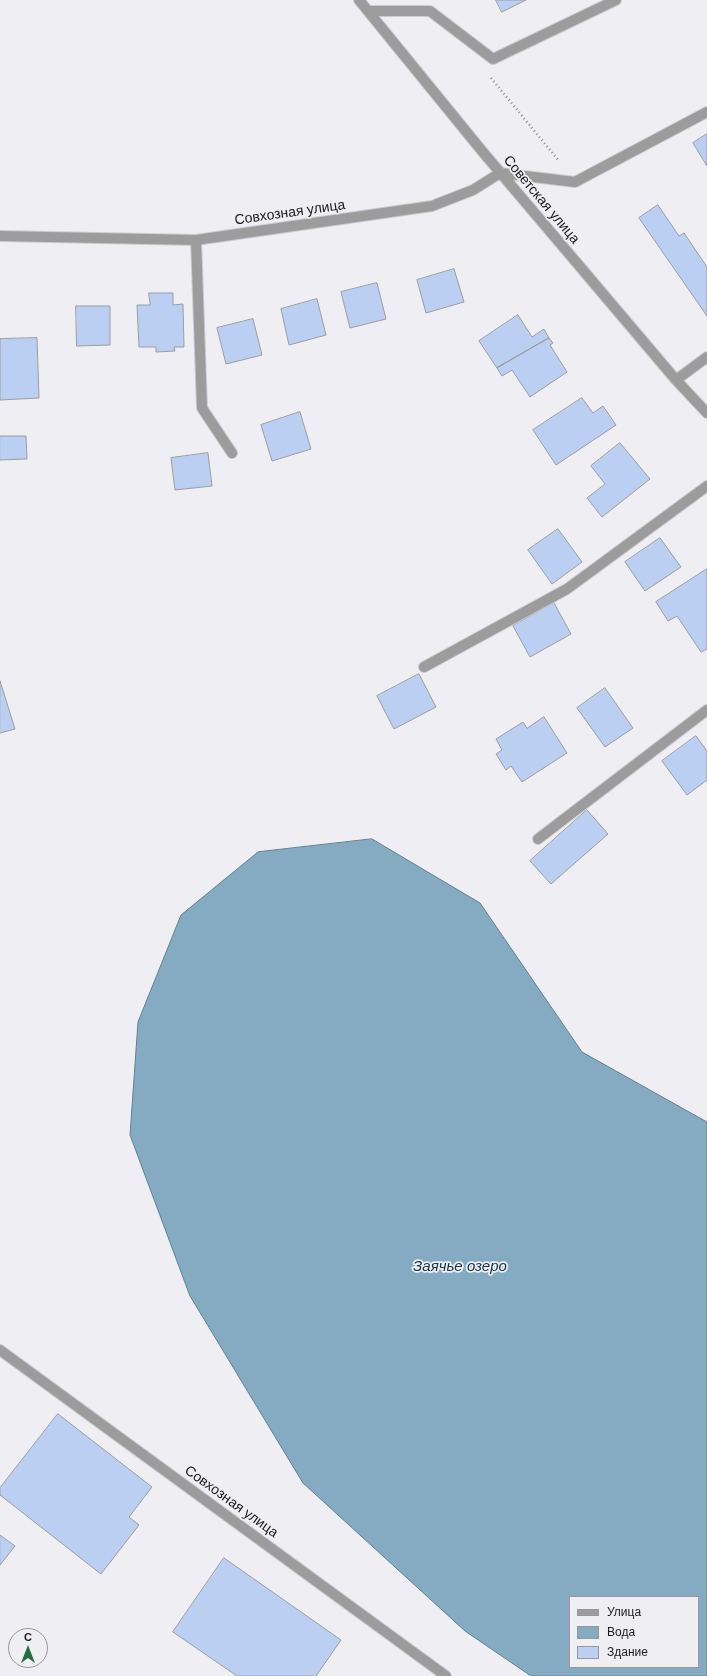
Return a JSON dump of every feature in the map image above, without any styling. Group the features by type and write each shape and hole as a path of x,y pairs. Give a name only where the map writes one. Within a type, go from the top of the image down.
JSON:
{"street":[{"name":"Советская улица","path":"359,0 482,152 676,380 707,413"},
{"path":"368,10 430,11 493,59 616,0"},
{"path":"500,173 575,182 707,112"},
{"name":"Совхозная улица","path":"0,236 196,240 432,206 472,190 500,173"},
{"path":"196,240 202,408 232,453"},
{"path":"676,380 707,357"},
{"path":"424,667 567,589 707,486"},
{"path":"538,839 707,710"},
{"name":"Совхозная улица","path":"0,1350 446,1676"}],"path":[{"path":"497,86 575,182"}],"water":[{"name":"Заячье озеро","path":"372,839 480,903 582,1052 707,1122 707,1676 531,1676 465,1631 303,1483 190,1296 130,1135 138,1022 181,915 258,852"}],"building":[{"path":"496,0 526,0 502,12"},
{"path":"707,134 707,166 693,143"},
{"path":"658,205 679,236 684,233 707,267 707,316 639,218"},
{"path":"454,269 464,302 426,313 417,280"},
{"path":"377,283 386,319 350,328 341,292"},
{"path":"149,293 173,293 173,305 183,304 184,347 174,347 175,351 156,352 156,347 139,347 137,305 150,305"},
{"path":"317,299 326,335 289,345 281,309"},
{"path":"76,306 110,306 110,345 77,346"},
{"path":"518,315 532,337 544,329 549,338 497,368 479,341"},
{"path":"253,319 262,355 226,364 217,328"},
{"path":"37,338 39,398 0,400 0,339"},
{"path":"549,338 553,343 550,345 567,372 530,397 512,370 502,376 497,368"},
{"path":"582,398 593,413 603,406 616,425 556,465 533,430"},
{"path":"300,412 311,449 272,461 261,425"},
{"path":"0,436 26,436 27,459 0,460"},
{"path":"620,443 650,479 602,517 587,498 605,484 591,466"},
{"path":"208,453 212,486 175,490 171,458"},
{"path":"558,529 582,562 552,584 528,550"},
{"path":"660,538 681,567 645,591 625,562"},
{"path":"707,569 707,649 701,652 677,616 668,621 656,602"},
{"path":"554,603 571,634 530,657 513,626"},
{"path":"419,674 436,707 394,729 377,696"},
{"path":"0,681 15,729 0,733"},
{"path":"605,688 633,728 605,747 577,708"},
{"path":"544,717 567,753 522,782 511,766 506,770 496,754 502,750 496,739 523,722 527,728"},
{"path":"696,736 707,751 707,780 687,795 662,761"},
{"path":"587,810 608,834 551,884 530,861"},
{"path":"58,1414 152,1487 129,1517 139,1525 101,1574 0,1495 0,1488"},
{"path":"0,1535 15,1546 0,1565"},
{"path":"224,1558 341,1640 316,1676 237,1676 173,1632"}]}
